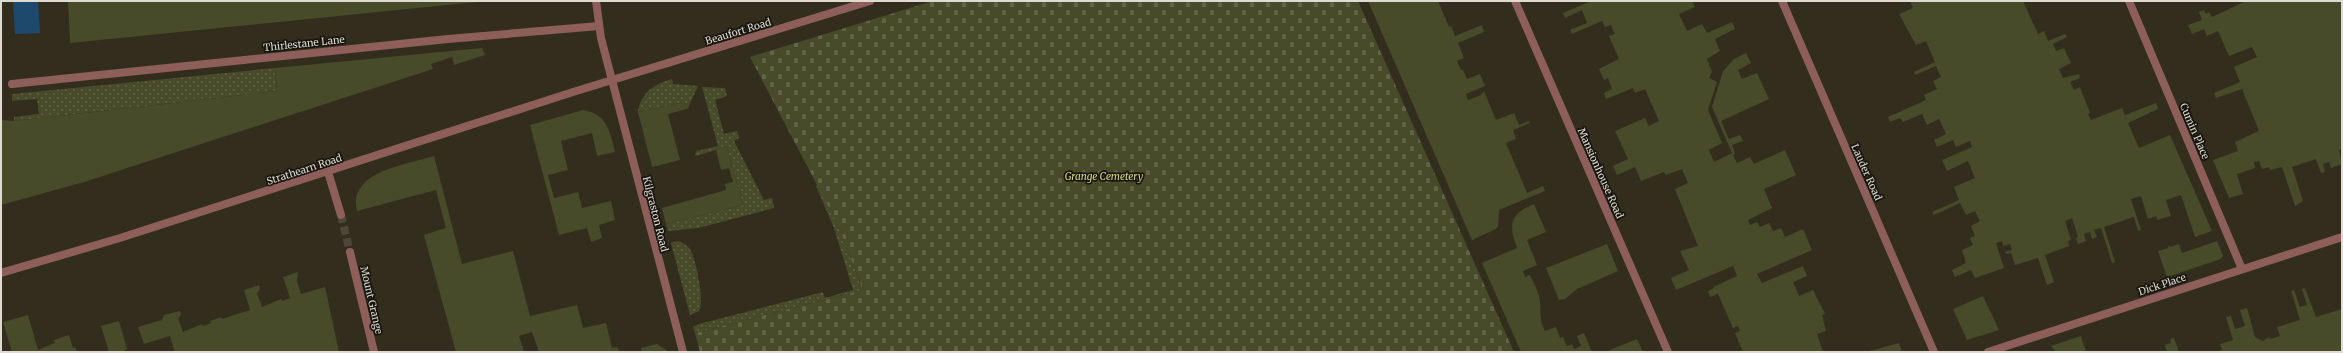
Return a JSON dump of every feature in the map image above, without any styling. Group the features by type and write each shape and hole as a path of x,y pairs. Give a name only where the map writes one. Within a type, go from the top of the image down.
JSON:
{"street":[{"name":"Kilgraston Road","path":"596,1 599,26 612,80 666,293 683,352"},
{"name":"Beaufort Road","path":"612,80 870,1"},
{"name":"Mansionhouse Road","path":"1515,1 1668,352"},
{"name":"Lauder Road","path":"1782,1 1934,352"},
{"name":"Cumin Place","path":"2129,1 2242,268"},
{"name":"Thirlestane Lane","path":"12,84 432,40 599,26"},
{"name":"Strathearn Road","path":"1,273 120,238 612,80"},
{"path":"328,172 341,215"},
{"name":"Dick Place","path":"1988,352 2242,268 2342,237"},
{"name":"Mount Grange","path":"350,252 374,352"}],"green space":[{"path":"68,1 487,1 70,43"},
{"name":"Grange Cemetery","path":"933,1 1358,1 1514,352 700,352 695,333 863,290 838,225 750,57"},
{"path":"1368,1 1438,1 1449,27 1451,26 1455,36 1482,25 1484,32 1458,43 1464,58 1457,61 1461,70 1463,70 1467,79 1480,74 1485,86 1466,94 1468,100 1481,95 1484,91 1496,120 1514,113 1519,125 1529,121 1530,123 1513,130 1516,139 1506,143 1527,193 1543,186 1545,191 1499,210 1498,226 1496,229 1472,240"},
{"path":"1591,1 1692,1 1695,7 1679,14 1687,31 1702,24 1707,33 1732,22 1735,29 1715,39 1720,51 1707,59 1712,72 1709,78 1717,82 1708,110 1722,143 1709,150 1714,162 1732,153 1712,107 1723,71 1734,59 1746,53 1751,63 1738,70 1742,79 1757,73 1769,99 1721,121 1729,139 1740,135 1743,141 1732,145 1735,154 1733,155 1737,163 1750,157 1754,164 1785,150 1796,175 1764,189 1772,208 1748,220 1750,225 1757,222 1760,227 1769,223 1773,231 1781,228 1785,237 1803,229 1812,250 1757,274 1762,283 1803,266 1807,276 1793,282 1799,296 1813,290 1825,314 1822,315 1826,331 1817,334 1823,352 1743,352 1735,333 1740,331 1738,326 1733,328 1718,294 1710,297 1708,291 1714,288 1713,287 1737,276 1733,266 1676,290 1671,278 1689,270 1680,251 1698,246 1675,189 1688,183 1682,169 1666,175 1664,172 1641,181 1635,167 1617,175 1613,166 1628,159 1615,131 1645,118 1649,126 1659,121 1645,89 1635,93 1633,88 1606,99 1604,93 1612,89 1608,78 1604,80 1599,69 1619,59 1609,36 1615,34 1611,25 1605,27 1602,21 1572,34 1570,30 1587,23 1582,10 1565,18 1563,13"},
{"path":"1910,1 2023,1 2038,34 2044,31 2048,41 2065,34 2067,37 2053,44 2056,51 2064,48 2071,63 2059,69 2063,78 2079,74 2080,78 2070,82 2074,90 2080,87 2090,113 2088,114 2091,120 2122,108 2125,115 2156,103 2158,109 2128,123 2139,148 2170,135 2212,231 2195,237 2181,195 2166,200 2171,216 2157,220 2156,216 2148,219 2141,196 2131,199 2141,230 2138,231 2134,217 2104,227 2115,262 2112,263 2101,228 2094,230 2097,237 2092,239 2090,232 2084,234 2086,241 2078,244 2076,238 2078,237 2072,218 2065,221 2071,240 2068,241 2069,246 2045,255 2054,282 2047,285 2038,258 2015,265 2011,253 2006,254 2005,252 2012,250 2010,244 2003,246 2002,241 1996,243 2004,268 1975,278 1971,270 1955,277 1952,270 1966,263 1962,250 1973,245 1970,238 1975,236 1971,226 1980,221 1975,211 1966,215 1960,203 1934,215 1932,212 1959,200 1954,187 1975,178 1968,161 1947,171 1942,160 1972,147 1970,141 1956,147 1953,140 1937,147 1934,140 1946,134 1939,119 1927,125 1922,114 1903,122 1900,118 1890,122 1888,117 1926,100 1924,95 1937,89 1933,81 1941,77 1936,66 1915,75 1914,72 1935,62 1926,41 1916,45 1899,14 1913,8"},
{"path":"2246,1 2342,1 2342,149 2339,150 2342,164 2331,168 2329,162 2323,164 2325,172 2321,173 2316,159 2292,167 2303,201 2295,206 2282,167 2270,170 2269,167 2262,169 2259,161 2254,162 2255,168 2237,174 2243,194 2229,198 2213,160 2238,151 2235,142 2259,131 2242,89 2216,98 2214,93 2240,82 2234,67 2257,57 2252,47 2229,56 2218,31 2207,36 2204,29 2192,34 2188,25 2202,20 2199,12 2204,10 2206,14 2209,12 2212,17"},
{"path":"482,48 485,55 454,65 452,57 431,64 433,69 84,182 1,205 1,120 14,121 277,91 275,68"},
{"path":"275,68 277,91 14,121 14,117 39,114 37,99 12,101 12,94"},
{"path":"672,79 673,84 698,86 688,108 686,109 684,102 638,112 642,100 649,90 665,81"},
{"path":"702,87 725,88 727,96 715,100 724,134 737,131 739,138 734,141 764,200 772,198 774,208 698,228 668,231 666,224 743,205 727,147 695,156 696,151 718,146"},
{"path":"684,102 686,109 668,114 680,160 652,167 638,112"},
{"path":"583,110 597,115 606,125 615,152 597,156 592,133 561,141 568,170 548,175 554,198 578,192 582,208 611,201 615,220 599,225 602,238 591,242 587,228 559,235 530,125"},
{"path":"727,147 743,205 666,224 662,208 726,190 725,184 733,182 729,168 721,170 716,150"},
{"path":"434,156 462,264 513,251 530,316 577,305 583,328 606,323 612,348 617,347 619,351 539,352 532,332 519,336 524,352 456,352 424,235 446,228 436,190 357,211 357,198 361,187 370,178 395,167"},
{"path":"816,186 818,186 838,225 863,290 695,333 693,327 699,324 823,292 825,298 853,290 834,228"},
{"path":"1534,204 1546,232 1527,240 1537,265 1523,271 1525,277 1530,275 1538,293 1543,327 1545,331 1556,327 1560,338 1563,337 1567,346 1572,344 1574,349 1581,346 1577,336 1584,333 1592,352 1521,352 1482,263 1517,248 1512,232 1513,221 1520,212"},
{"path":"678,241 686,245 691,251 699,281 701,306 699,311 690,315 671,243"},
{"path":"2217,241 2223,256 2221,259 2167,277 2158,251 2168,248 2169,245 2170,247 2179,244 2182,253"},
{"path":"1607,244 1618,271 1577,289 1565,299 1559,300 1546,268"},
{"path":"298,272 297,281 301,294 325,287 339,352 178,352 174,350 170,336 144,344 138,327 162,320 164,315 180,311 181,315 178,318 183,332 202,324 203,326 211,323 210,321 221,317 222,319 250,310 244,290 259,285 260,289 257,293 262,307 281,299 282,301 290,298 283,277"},
{"path":"2305,288 2316,317 2342,309 2342,352 2215,352 2222,350 2220,344 2233,340 2226,317 2231,316 2235,329 2245,326 2240,310 2247,308 2255,337 2263,341 2269,337 2270,339 2280,336 2277,327 2300,320 2291,291 2294,290 2300,307 2307,305 2302,289"},
{"path":"1983,296 1999,330 1967,340 1953,309"},
{"path":"28,315 38,350 55,343 54,340 69,335 73,348 75,347 77,352 12,352 3,322"},
{"path":"119,321 127,349 122,352 109,352 101,326"},
{"path":"2081,336 2086,352 2056,352 2051,346"},
{"path":"2174,338 2179,352 2167,352 2165,345 2171,343 2170,339"},
{"path":"1637,339 1643,352 1605,352"},
{"path":"1899,343 1902,352 1866,352"},
{"path":"657,344 669,352 642,352 641,348"}],"water":[{"path":"13,1 38,1 40,33 15,34"}],"tunnel":[{"path":"341,215 350,252"}]}
